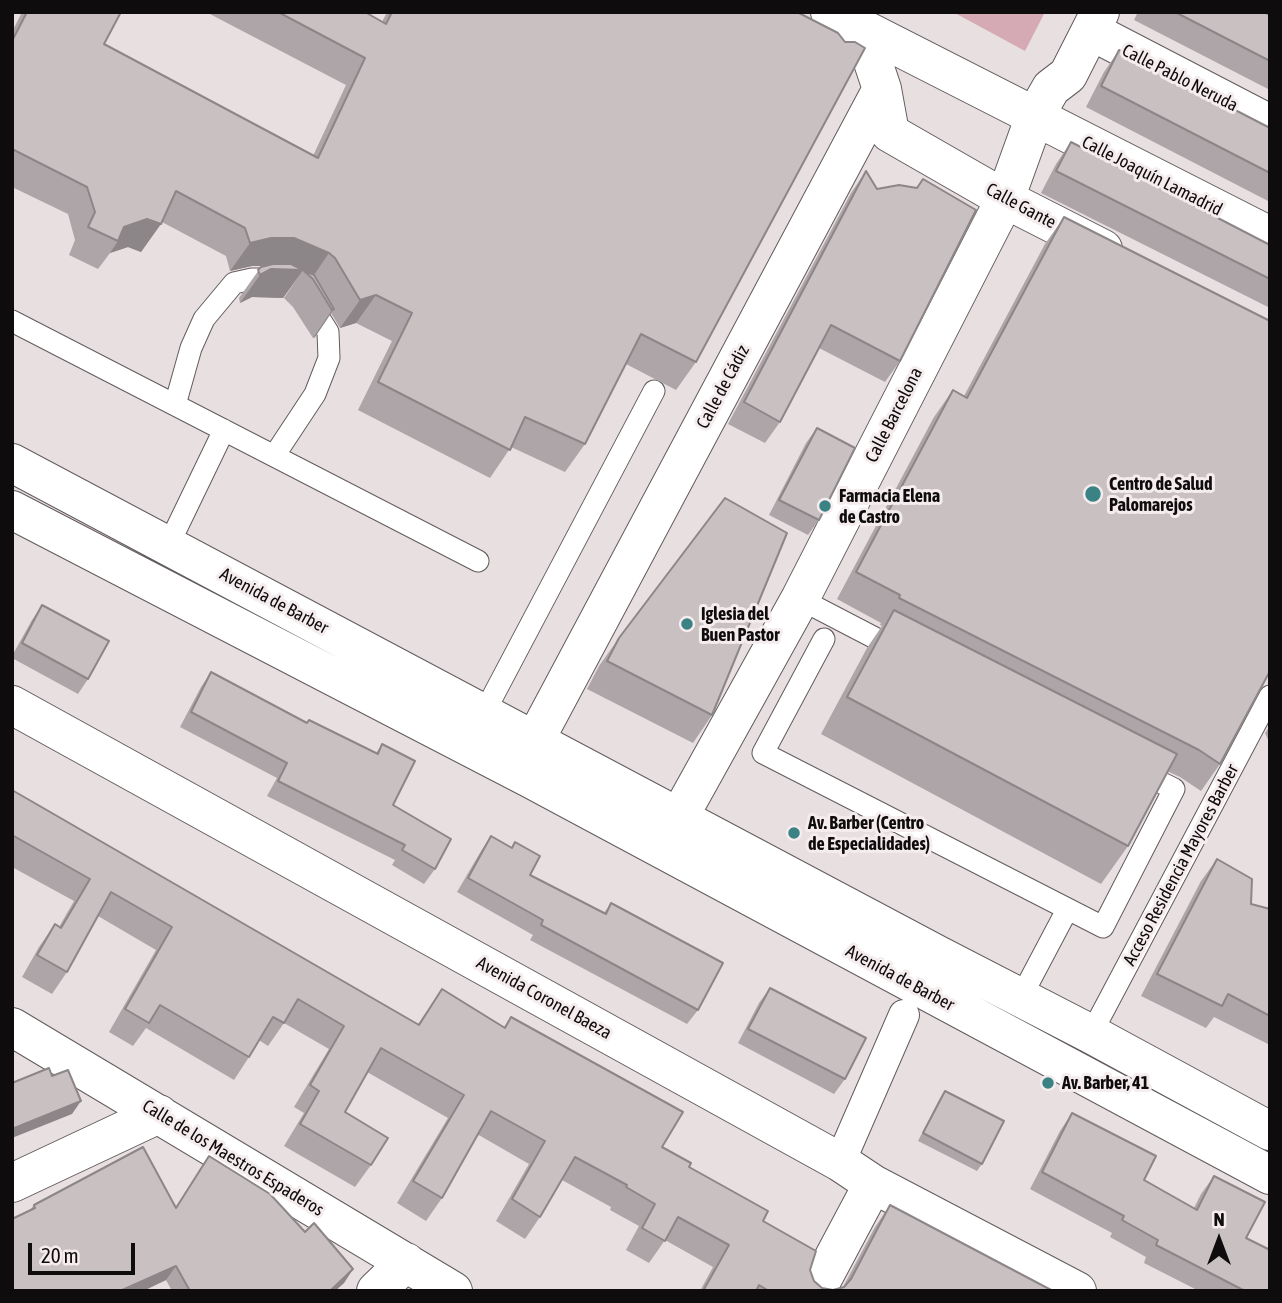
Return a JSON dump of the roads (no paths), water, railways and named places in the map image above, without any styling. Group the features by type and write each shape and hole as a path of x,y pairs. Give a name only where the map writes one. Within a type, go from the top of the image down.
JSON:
{"street":[{"name":"Calle Barcelona","path":"680,817 800,599 1005,198 1035,116 1051,88 1068,75 1095,22"},
{"name":"Calle Pablo Neruda","path":"1095,22 1270,124"},
{"name":"Calle Joaquín Lamadrid","path":"844,24 943,69 1270,236"},
{"path":"844,24 882,89 911,72 943,69"},
{"name":"Calle Gante","path":"882,89 890,133 1005,198 1138,266"},
{"name":"Calle de Cádiz","path":"534,740 882,89"},
{"name":"Avenida de Barber","path":"12,463 1270,1131"},
{"name":"Avenida de Barber","path":"12,510 531,779 1270,1175"},
{"name":"Avenida Coronel Baeza","path":"12,705 840,1162 873,1184 1077,1291"},
{"path":"531,779 534,740"},
{"path":"840,1162 904,1015"},
{"name":"Calle de los Maestros Espaderos","path":"12,1027 453,1291"},
{"path":"12,1183 159,1114"},
{"path":"816,1291 873,1184"},
{"path":"376,1291 406,1262"}],"lane":[{"path":"175,405 191,348 204,319 234,283 252,279 274,279 304,293 328,332 329,358 315,394 274,456"},
{"path":"12,321 478,561"},
{"path":"484,713 654,391"},
{"path":"168,546 224,430"},
{"path":"800,599 919,661"},
{"path":"824,639 763,753 1103,927 1174,789 1113,758"},
{"name":"Acceso Residencia Mayores Barber","path":"1091,1034 1270,696"},
{"path":"1021,997 1067,910"}],"place":[{"name":"Centro de Salud Palomarejos","path":"1093,494"},
{"name":"Farmacia Elena de Castro","path":"825,506"},
{"name":"Iglesia del Buen Pastor","path":"687,624"},
{"name":"Av. Barber (Centro de Especialidades)","path":"794,833"},
{"name":"Av. Barber, 41","path":"1048,1083"}]}
